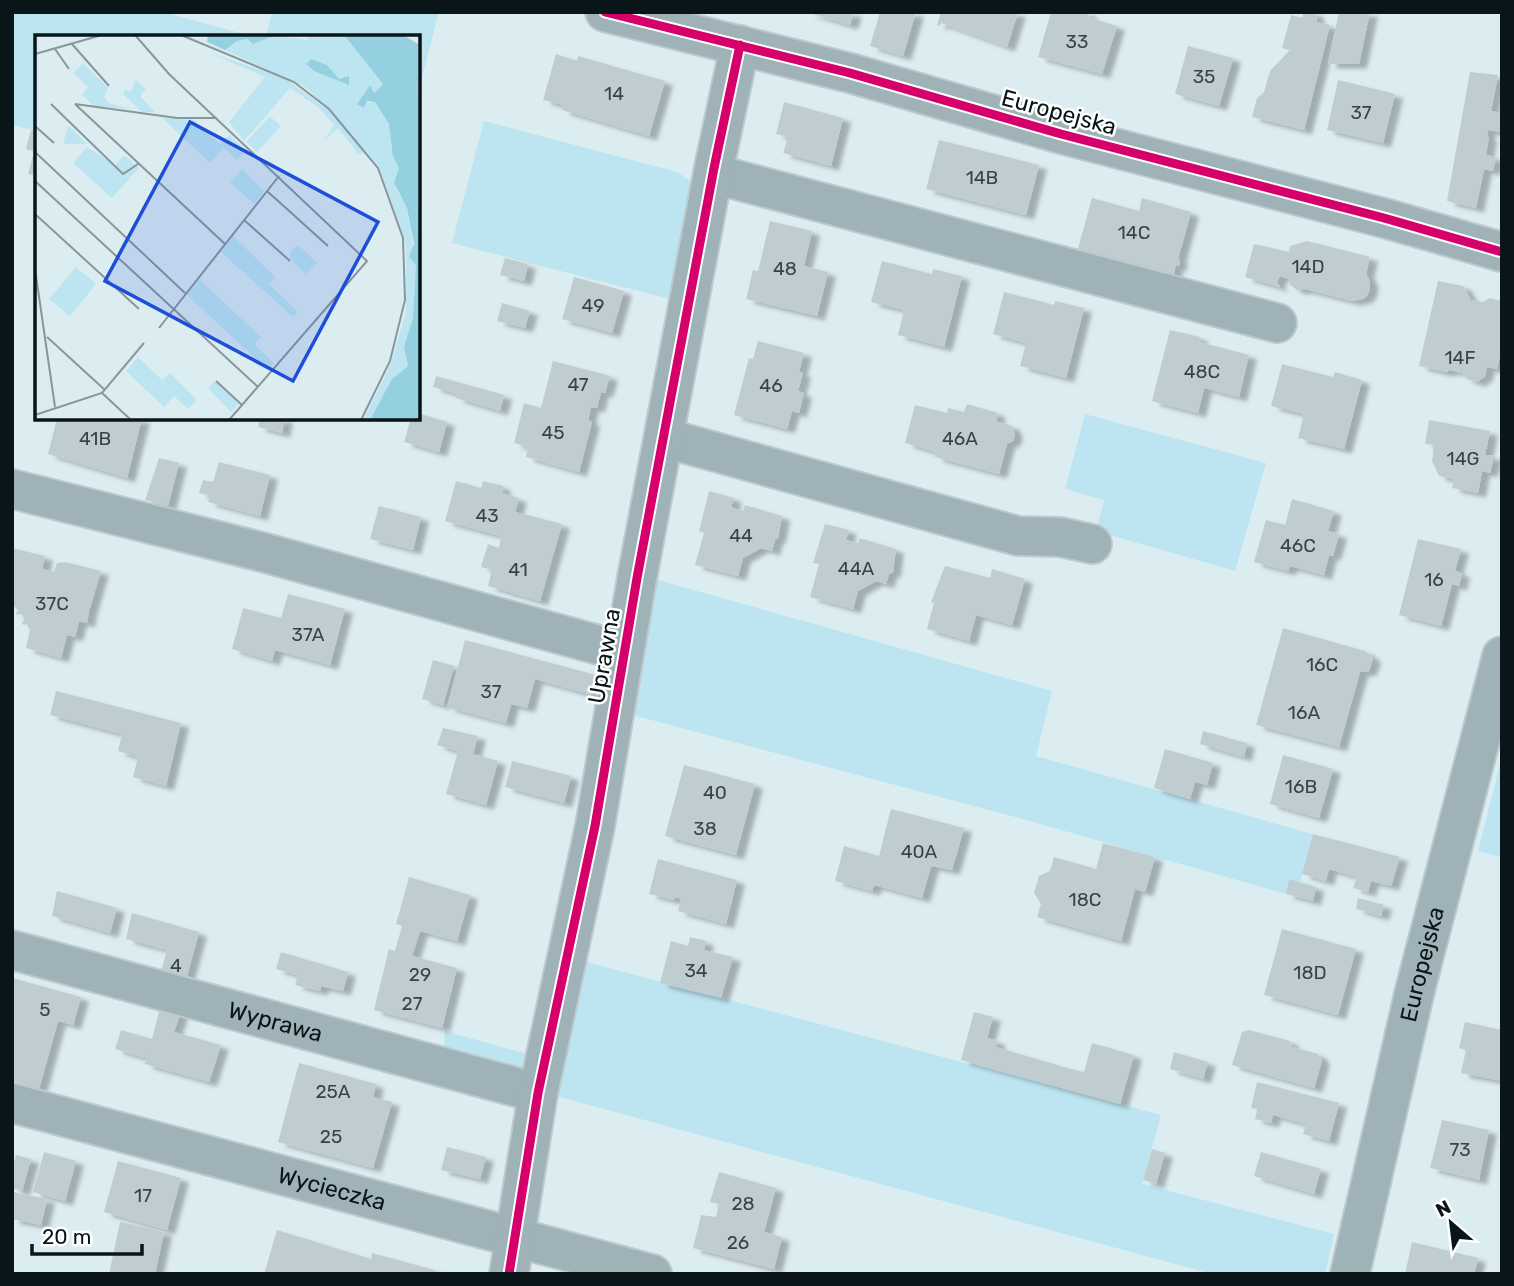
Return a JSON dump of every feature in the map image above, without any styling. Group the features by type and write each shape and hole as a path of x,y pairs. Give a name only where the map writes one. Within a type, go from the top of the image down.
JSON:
{"street":[{"name":"Europejska","path":"605,12 825,66 1061,134 1384,218 1502,252"},
{"name":"Uprawna","path":"512,1256 538,1093 595,826 624,652 740,45"},
{"path":"714,174 1278,323"},
{"path":"665,438 1018,536 1060,537 1093,544"},
{"path":"12,489 262,552 624,652"},
{"name":"Europejska","path":"1350,1274 1415,990 1502,656"},
{"name":"Wyprawa","path":"12,950 538,1093"},
{"name":"Wycieczka","path":"12,1103 512,1256 652,1274"}],"shaded area":[{"path":"12,12 163,12 248,35 35,35 35,131 12,125"},
{"path":"272,12 439,12 421,81 420,35 266,35"},
{"path":"484,121 677,172 696,185 674,300 452,243"},
{"path":"1085,414 1266,463 1235,571 1096,531 1104,500 1065,489"},
{"path":"651,578 1052,691 1036,756 1313,834 1300,882 1289,880 1286,894 1019,818 629,714"},
{"path":"1502,757 1502,857 1478,851"},
{"path":"579,960 1161,1115 1142,1184 1334,1234 1325,1274 1212,1274 556,1096"},
{"path":"445,1031 531,1055 526,1077 443,1055"}],"building":[{"path":"806,12 854,12 850,25"},
{"path":"880,12 916,12 903,56 870,46"},
{"path":"941,12 1018,12 1007,47 941,23 940,26 937,25"},
{"path":"1051,12 1089,12 1087,17 1117,26 1102,74 1038,57"},
{"path":"1304,12 1315,12 1317,22 1330,25 1304,130 1252,117 1257,98 1264,92 1270,71 1290,50 1282,48 1291,15 1302,18"},
{"path":"1339,12 1370,12 1359,64 1328,64"},
{"path":"1188,46 1233,58 1219,106 1175,94"},
{"path":"556,54 577,61 578,56 665,81 649,136 562,110 564,105 543,100"},
{"path":"1470,72 1498,75 1491,111 1502,113 1501,132 1488,130 1486,155 1496,157 1493,171 1484,169 1476,208 1447,201"},
{"path":"1338,80 1395,94 1383,143 1327,130"},
{"path":"784,102 843,118 831,166 783,153 788,137 776,134"},
{"path":"31,130 35,131 35,176 28,174 34,151 26,149"},
{"path":"939,140 1039,165 1026,215 926,189"},
{"path":"1092,198 1139,211 1142,198 1191,212 1178,259 1179,266 1176,265 1173,277 1077,252"},
{"path":"770,221 812,231 804,266 828,272 817,316 746,299 753,270 758,271"},
{"path":"1307,241 1370,257 1366,274 1370,281 1367,296 1352,301 1305,289 1297,290 1290,285 1289,279 1280,276 1277,282 1280,287 1245,277 1254,244 1289,252 1290,246"},
{"path":"505,258 528,264 524,281 500,275"},
{"path":"882,261 932,274 933,269 962,276 944,347 898,335 904,310 871,302"},
{"path":"574,277 624,291 612,333 562,319"},
{"path":"1438,281 1463,286 1471,300 1483,302 1490,298 1502,301 1502,347 1497,369 1487,367 1485,376 1477,382 1467,379 1462,373 1419,366"},
{"path":"1004,292 1054,305 1055,301 1084,308 1066,378 1020,366 1026,343 993,334"},
{"path":"502,303 530,311 525,328 497,321"},
{"path":"1170,330 1200,337 1199,342 1249,355 1239,397 1204,388 1198,413 1152,401"},
{"path":"758,341 804,353 799,372 803,373 798,391 804,393 799,413 792,411 787,429 734,415 749,358 753,359"},
{"path":"553,361 610,376 605,393 601,392 597,408 591,407 588,420 592,422 579,472 526,457 528,447 514,443 524,403 541,408"},
{"path":"1282,364 1333,377 1335,372 1362,380 1344,449 1298,438 1304,414 1271,406"},
{"path":"436,376 504,395 500,411 456,398 457,394 433,387"},
{"path":"967,404 998,413 996,421 1012,426 1015,435 1013,441 1007,444 999,474 935,457 936,452 905,443 915,405 947,413 948,408 964,412"},
{"path":"420,414 447,422 439,452 404,442 410,420 420,420"},
{"path":"56,420 142,420 127,478 48,454"},
{"path":"260,420 285,420 282,433 258,427"},
{"path":"1429,420 1490,431 1485,455 1494,456 1490,473 1482,471 1478,493 1452,488 1454,479 1439,476 1432,461 1434,445 1425,444"},
{"path":"159,458 179,463 168,506 145,500"},
{"path":"219,462 270,475 260,516 208,502 210,496 199,493 203,480 213,482"},
{"path":"456,481 481,488 483,481 503,486 502,493 519,498 515,512 562,524 540,601 488,586 492,570 481,567 488,544 499,548 501,536 445,521"},
{"path":"709,491 734,498 731,507 743,511 745,505 782,516 778,538 772,551 761,548 743,558 738,576 695,565 704,533 699,531"},
{"path":"1292,499 1334,511 1328,531 1339,534 1333,556 1329,555 1324,575 1290,566 1288,571 1254,562 1266,520 1285,525"},
{"path":"379,506 421,517 413,550 370,539"},
{"path":"825,524 849,530 846,540 858,543 860,538 896,549 893,572 889,574 886,584 876,581 858,591 853,609 810,597 819,564 813,563"},
{"path":"1418,539 1461,549 1455,571 1462,573 1459,586 1452,584 1441,626 1399,615"},
{"path":"12,548 45,556 42,569 54,572 57,563 65,562 101,571 87,623 79,621 75,637 67,635 61,658 26,648 30,630 27,624 23,625 25,620 21,614 17,615 16,612 19,611 12,604"},
{"path":"945,566 990,578 992,569 1025,579 1012,625 976,615 969,641 927,629 934,603 931,602"},
{"path":"288,594 345,609 330,665 275,650 272,661 232,649 243,608 281,618"},
{"path":"1283,628 1365,651 1373,658 1369,671 1360,672 1339,747 1256,725"},
{"path":"465,640 596,675 592,695 535,679 527,708 511,704 506,723 447,707"},
{"path":"433,660 454,666 443,705 422,699"},
{"path":"56,691 181,723 166,786 133,777 138,757 118,751 122,734 50,715"},
{"path":"443,728 478,736 473,754 498,761 486,805 446,794 458,751 437,745"},
{"path":"1203,731 1247,743 1244,757 1200,744"},
{"path":"1165,749 1213,763 1207,785 1195,782 1190,799 1154,788"},
{"path":"1283,755 1333,769 1319,818 1270,804"},
{"path":"512,761 571,776 564,803 505,787"},
{"path":"684,765 755,784 736,855 665,836"},
{"path":"891,809 964,828 952,870 931,866 922,898 874,885 872,891 835,881 844,846 879,856"},
{"path":"1313,834 1400,857 1391,886 1371,881 1368,892 1353,888 1357,877 1329,869 1326,881 1302,874"},
{"path":"1103,843 1155,857 1145,892 1135,889 1121,941 1037,917 1041,904 1034,893 1039,876 1050,871 1054,857 1096,869"},
{"path":"658,859 737,880 726,924 678,911 681,899 649,894"},
{"path":"409,877 470,895 457,941 420,931 412,956 457,968 442,1028 374,1010 389,949 395,951 402,926 396,924"},
{"path":"1289,879 1316,887 1313,901 1286,894"},
{"path":"57,891 117,908 110,933 52,916"},
{"path":"1358,898 1384,905 1381,916 1356,909"},
{"path":"132,913 199,932 184,987 159,980 167,950 126,939"},
{"path":"1282,929 1356,949 1338,1015 1264,995"},
{"path":"690,937 706,941 704,950 733,957 721,998 660,983 671,941 688,946"},
{"path":"281,952 348,972 343,991 321,986 320,991 295,985 298,975 276,969"},
{"path":"12,978 81,997 73,1025 58,1021 39,1089 12,1081"},
{"path":"162,1000 183,1006 174,1032 221,1045 209,1082 145,1064 148,1050 145,1058 115,1049 121,1030 152,1039"},
{"path":"974,1012 993,1017 987,1038 998,1041 996,1047 1067,1068 1084,1072 1092,1043 1134,1055 1120,1104 961,1060"},
{"path":"1465,1022 1502,1030 1502,1081 1461,1073 1466,1050 1459,1048"},
{"path":"1249,1030 1290,1041 1292,1047 1318,1054 1322,1061 1314,1088 1232,1065 1242,1032"},
{"path":"1174,1052 1208,1062 1203,1079 1170,1069"},
{"path":"299,1063 376,1084 373,1097 392,1102 373,1168 278,1142"},
{"path":"1257,1082 1339,1103 1329,1141 1303,1134 1306,1124 1273,1115 1271,1123 1255,1119 1257,1109 1251,1108"},
{"path":"1442,1120 1489,1130 1479,1180 1430,1168"},
{"path":"447,1147 486,1157 480,1179 441,1170"},
{"path":"1152,1149 1165,1153 1156,1184 1143,1180"},
{"path":"44,1152 76,1161 65,1201 33,1192"},
{"path":"1261,1152 1321,1169 1314,1194 1254,1176"},
{"path":"16,1155 31,1159 22,1191 12,1188 12,1170"},
{"path":"118,1161 181,1178 167,1230 104,1212"},
{"path":"719,1172 776,1188 764,1232 782,1237 774,1269 693,1248 701,1215 716,1217 719,1204 710,1202"},
{"path":"13,1192 47,1199 41,1225 12,1219"},
{"path":"120,1222 164,1232 155,1274 109,1274"},
{"path":"277,1230 371,1259 372,1253 435,1270 434,1274 264,1274"},
{"path":"1412,1242 1478,1258 1474,1274 1405,1274"}],"cycle path":[{"path":"605,12 850,73 1061,134 1384,218 1502,252"},
{"path":"509,1274 538,1093 595,826 637,578 714,168 740,45"}]}
